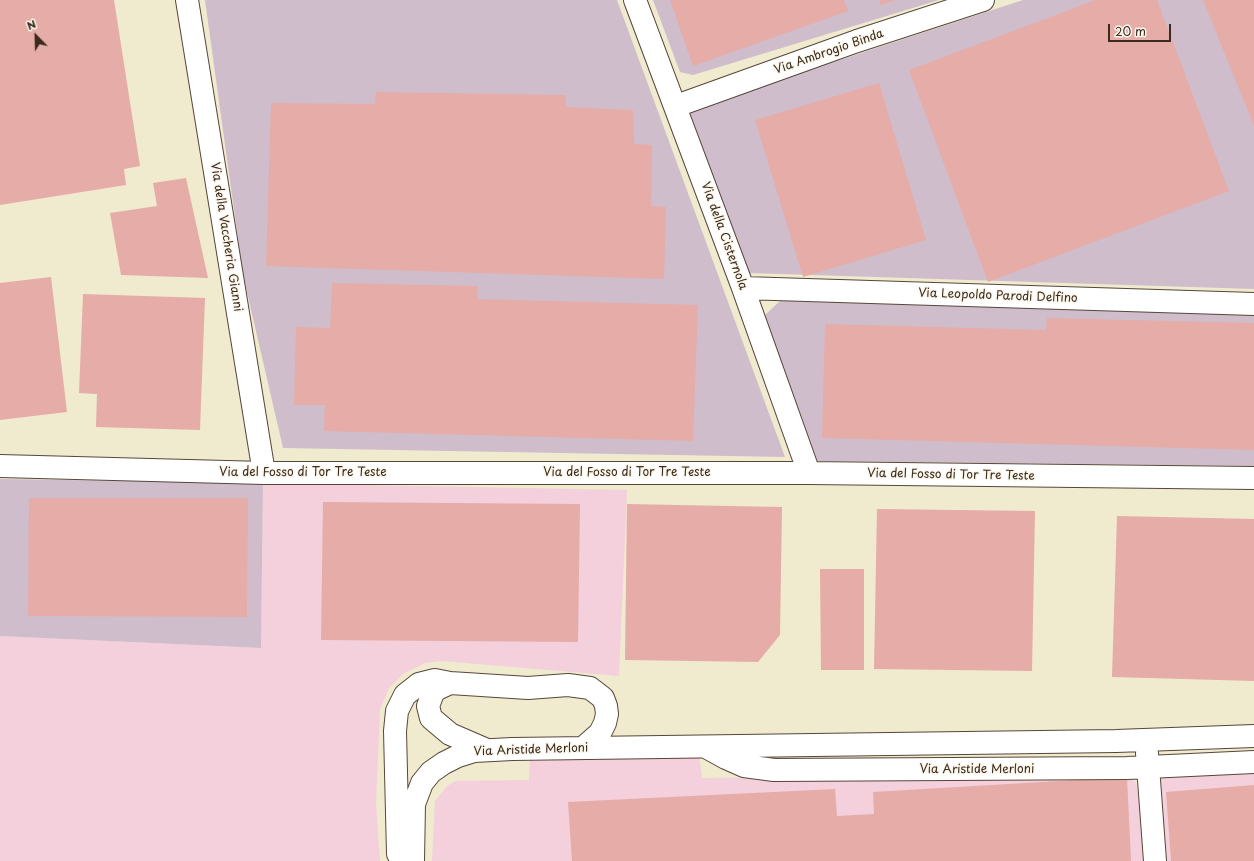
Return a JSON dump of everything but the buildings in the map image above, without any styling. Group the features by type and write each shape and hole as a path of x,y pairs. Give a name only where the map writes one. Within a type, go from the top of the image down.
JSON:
{"street":[{"name":"Via della Vaccheria Gianni","path":"187,0 264,473"},
{"name":"Via della Cisternola","path":"635,0 743,288 809,473"},
{"name":"Via Ambrogio Binda","path":"676,106 857,41 983,0"},
{"name":"Via Leopoldo Parodi Delfino","path":"743,288 1254,304"},
{"name":"Via del Fosso di Tor Tre Teste","path":"0,466 264,473 809,473 1254,478"},
{"path":"398,861 395,731 397,711 405,695 419,684 435,680 450,683 528,688 568,685 590,688 603,698 607,714 605,723 600,733 583,748"},
{"path":"450,683 437,689 430,698 428,706 431,718 450,734 488,750"},
{"name":"Via Aristide Merloni","path":"412,861 414,804 422,783 437,768 452,758 467,753 488,750 1146,740 1254,736"},
{"path":"1146,740 1155,861"},
{"name":"Via Aristide Merloni","path":"705,746 740,764 774,770 1148,767 1254,762"}],"shaded area":[{"path":"205,0 617,0 785,457 283,448 243,275"},
{"path":"653,0 939,0 693,75 680,72"},
{"path":"1023,0 1254,0 1254,289 748,273 687,110"},
{"path":"781,300 1254,313 1254,466 815,461 765,315"},
{"path":"0,479 263,483 261,648 0,636"},
{"path":"263,483 627,490 619,676 442,661 425,663 403,674 389,688 380,709 376,803 380,861 0,861 0,636 261,648"},
{"path":"699,755 702,778 1127,773 1136,783 1140,802 1144,861 432,861 435,801 447,786 456,781 529,780 530,761"},
{"path":"1254,768 1254,861 1162,861 1156,782 1165,772"}]}
